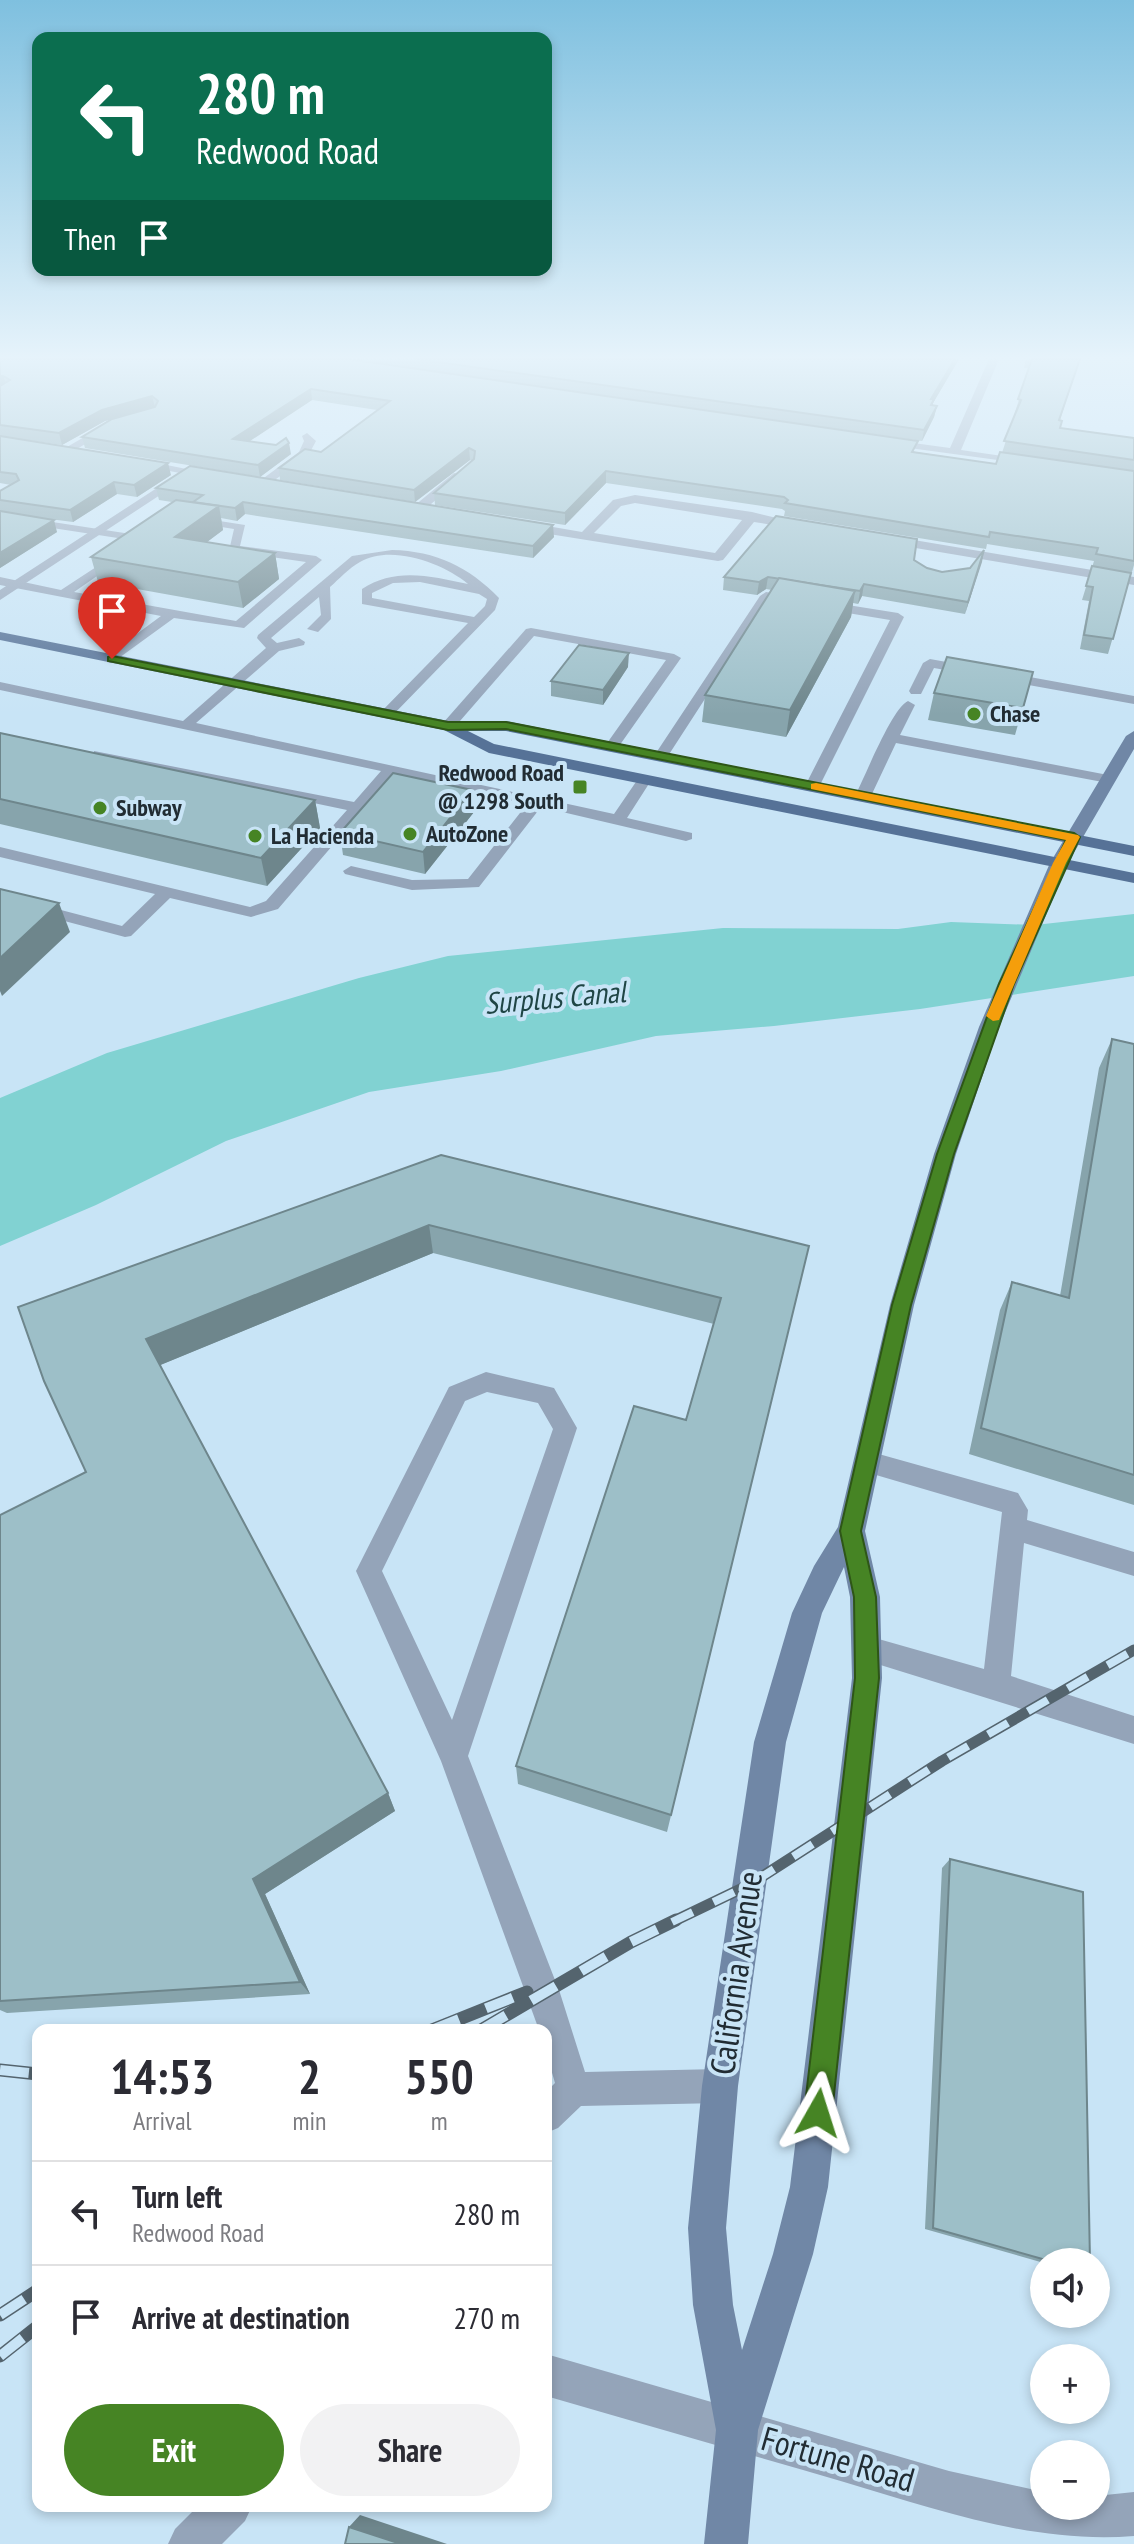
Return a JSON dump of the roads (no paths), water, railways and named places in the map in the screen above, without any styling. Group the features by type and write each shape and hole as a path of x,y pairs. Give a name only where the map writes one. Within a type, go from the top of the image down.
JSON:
{"main road":[{"path":"0,636 448,726 506,726 612,746 1134,851"},
{"path":"448,726 489,748 1134,878"},
{"name":"California Avenue","path":"737,2430 713,2305 707,2228 720,2086 770,1742 807,1613 824,1575 851,1531 902,1305 945,1154 973,1071 1059,863 1134,736"},
{"name":"California Avenue","path":"726,2544 737,2430 793,2254 809,2187 863,1721 868,1649 865,1597 851,1531"}],"street":[{"path":"0,596 181,478"},
{"path":"262,485 272,478"},
{"path":"418,509 455,478"},
{"path":"585,536 611,507 628,499 650,500 814,528"},
{"path":"403,507 433,512"},
{"path":"505,523 718,557 752,516"},
{"path":"870,537 924,552 976,555 1134,581"},
{"path":"967,570 976,555"},
{"name":"Fortune Road","path":"552,2377 966,2496 1076,2517 1120,2518 1134,2514"},
{"path":"190,2544 224,2512"}],"lane":[{"path":"0,517 97,532 150,535 63,594"},
{"path":"0,581 239,625 316,560 233,549 241,527 177,517"},
{"path":"274,648 263,638 356,559 369,554 393,553 450,565 493,598 491,607 386,714"},
{"path":"476,621 366,601 366,592 377,582 395,577 480,590"},
{"path":"313,629 327,616 324,586"},
{"path":"661,756 766,596 898,617 813,786"},
{"path":"112,659 172,614"},
{"path":"448,726 531,632 674,658 612,746"},
{"path":"186,725 274,648 299,642"},
{"path":"916,691 930,663 1134,700"},
{"path":"0,686 391,769 686,836"},
{"path":"863,796 908,705"},
{"path":"891,738 1108,779"},
{"path":"78,750 357,807"},
{"path":"0,852 251,912 272,905 391,769"},
{"path":"618,820 645,779"},
{"path":"351,871 412,885 473,884 537,802"},
{"path":"0,899 125,932 167,892"},
{"path":"454,1756 565,1428 546,1395 486,1382 457,1394 369,1571 454,1756 544,1993 574,2089"},
{"path":"868,1462 1009,1501 1015,1510 996,1687"},
{"path":"1013,1528 1134,1564"},
{"path":"868,1649 1134,1730"},
{"path":"552,2110 574,2089 720,2086"}],"water":[{"name":"Surplus Canal","path":"1134,914 1134,976 920,1009 656,1036 501,1071 369,1092 226,1141 96,1205 0,1246 0,1098 107,1053 359,978 448,956 723,928 898,929 951,922 1035,925"}],"railway":[{"path":"672,1922 749,1885 942,1761 1134,1650"},
{"path":"491,2024 631,1942 676,1920"},
{"path":"447,2024 527,1992"},
{"path":"0,2070 32,2073"},
{"path":"0,2315 32,2294"},
{"path":"0,2356 32,2331"}],"place":[{"name":"Chase","path":"974,714"},
{"name":"Redwood Road @ 1298 South","path":"580,787"},
{"name":"Subway","path":"100,808"},
{"name":"AutoZone","path":"410,834"},
{"name":"La Hacienda","path":"255,836"}]}
